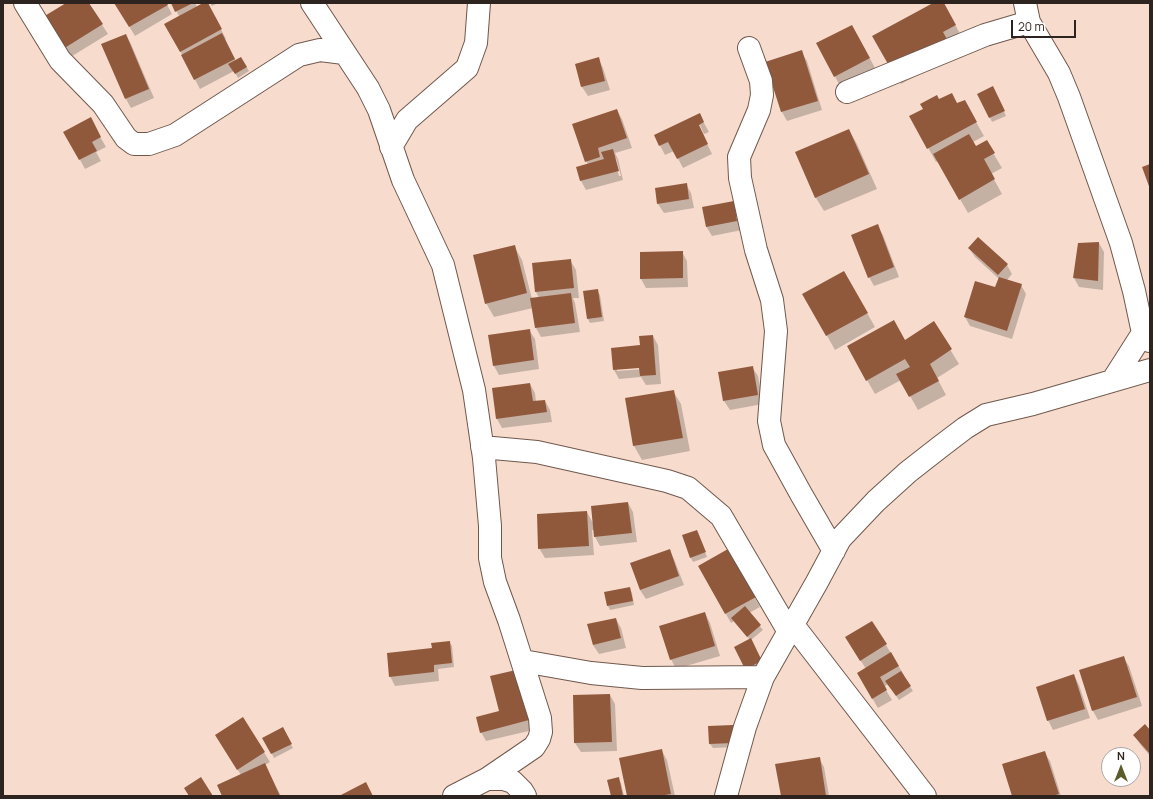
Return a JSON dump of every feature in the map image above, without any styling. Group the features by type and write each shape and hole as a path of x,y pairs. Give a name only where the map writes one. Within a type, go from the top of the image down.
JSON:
{"street":[{"path":"25,3 60,60 103,104 126,138 134,144 149,144 175,135 299,55 320,50 344,53"},
{"path":"312,3 368,88 379,110 403,180 443,265 474,390 482,447 491,564 495,582 509,620 540,718 541,732 534,747 487,779 454,796"},
{"path":"391,147 407,120 467,68 476,43 478,3"},
{"path":"847,92 985,35 1027,13 1069,97 1121,243 1147,337 1113,380"},
{"path":"749,48 761,81 762,95 759,110 738,156 740,178 756,250 772,300 776,332 769,421 774,445 834,551"},
{"path":"726,796 745,727 763,677 840,539 876,501 908,472 964,428 986,415 1033,404 1150,370"},
{"path":"482,447 537,452 668,481 688,488 721,516 791,629 924,796"},
{"path":"522,661 591,674 642,678 763,677"},
{"path":"487,779 504,779 513,782 525,796"}],"building":[{"path":"66,3 89,3 103,24 63,49 43,17"},
{"path":"114,3 167,3 168,5 129,27"},
{"path":"171,3 193,3 175,12"},
{"path":"203,3 208,3 222,29 180,52 164,24"},
{"path":"933,3 944,3 956,25 943,32 948,41 892,71 872,36"},
{"path":"852,25 870,58 834,77 816,43"},
{"path":"222,33 235,59 194,80 181,55"},
{"path":"126,34 149,89 125,99 101,44"},
{"path":"802,50 818,101 781,112 765,62"},
{"path":"241,57 247,67 235,74 228,64"},
{"path":"599,57 605,81 581,87 575,64"},
{"path":"993,86 1005,111 989,118 977,94"},
{"path":"952,93 957,103 965,100 977,122 927,149 909,116 923,109 920,104 937,95 939,99"},
{"path":"617,109 627,138 598,148 600,157 585,162 572,124"},
{"path":"700,113 704,122 699,125 708,144 677,159 668,142 659,146 654,135"},
{"path":"91,117 101,137 92,142 97,151 79,160 63,132"},
{"path":"849,129 869,174 815,198 795,152"},
{"path":"969,134 976,146 987,140 995,153 984,159 995,179 959,200 933,154"},
{"path":"613,149 619,171 580,181 576,167 604,159 601,152"},
{"path":"1150,164 1150,189 1142,167"},
{"path":"687,183 689,199 657,204 655,188"},
{"path":"734,201 737,221 706,227 702,207"},
{"path":"878,224 894,267 868,278 851,235"},
{"path":"978,237 1008,264 998,275 968,248"},
{"path":"1099,242 1098,281 1073,278 1078,243"},
{"path":"515,245 527,293 485,304 473,255"},
{"path":"683,251 683,278 640,279 640,252"},
{"path":"571,259 574,288 535,292 532,263"},
{"path":"844,271 868,313 826,336 802,294"},
{"path":"999,277 1022,284 1007,331 964,317 975,281 995,287"},
{"path":"598,289 602,317 587,319 583,291"},
{"path":"571,293 575,323 535,328 530,298"},
{"path":"894,320 905,340 934,321 952,349 930,364 939,381 909,397 896,374 910,367 905,359 866,381 847,346"},
{"path":"530,329 534,360 493,366 488,335"},
{"path":"653,335 656,375 640,376 639,368 613,370 611,348 640,345 639,336"},
{"path":"753,366 758,395 723,401 718,372"},
{"path":"530,383 533,401 545,400 547,412 496,419 492,388"},
{"path":"674,390 683,438 633,446 625,398"},
{"path":"628,502 632,533 594,537 591,506"},
{"path":"587,511 589,546 538,549 537,514"},
{"path":"697,530 706,552 690,558 682,535"},
{"path":"670,549 679,576 640,590 630,563"},
{"path":"728,549 756,597 725,614 698,566"},
{"path":"630,587 633,601 607,606 604,592"},
{"path":"745,606 761,625 747,637 731,618"},
{"path":"705,612 715,646 670,660 659,626"},
{"path":"616,618 621,638 593,645 587,624"},
{"path":"872,621 887,644 860,661 845,637"},
{"path":"751,638 762,661 745,669 734,647"},
{"path":"450,641 452,663 434,665 434,672 389,677 387,653 432,648 431,643"},
{"path":"891,652 899,666 880,677 887,690 872,699 857,673"},
{"path":"1124,656 1137,697 1092,711 1079,670"},
{"path":"516,670 529,720 480,733 476,717 499,711 490,676"},
{"path":"901,671 911,686 896,696 885,681"},
{"path":"1074,674 1085,709 1047,721 1036,687"},
{"path":"610,694 612,742 574,743 573,695"},
{"path":"243,717 265,752 237,770 215,735"},
{"path":"1145,724 1150,730 1150,754 1133,735"},
{"path":"733,725 734,743 709,744 708,726"},
{"path":"283,727 292,744 271,754 262,738"},
{"path":"662,749 671,794 659,796 627,796 619,758"},
{"path":"1045,751 1059,794 1053,796 1012,796 1002,764"},
{"path":"820,757 826,796 781,796 775,764"},
{"path":"265,763 280,796 222,796 217,785"},
{"path":"201,777 213,796 189,796 184,788"},
{"path":"619,777 623,796 611,796 607,780"},
{"path":"366,782 373,796 339,796"}]}
